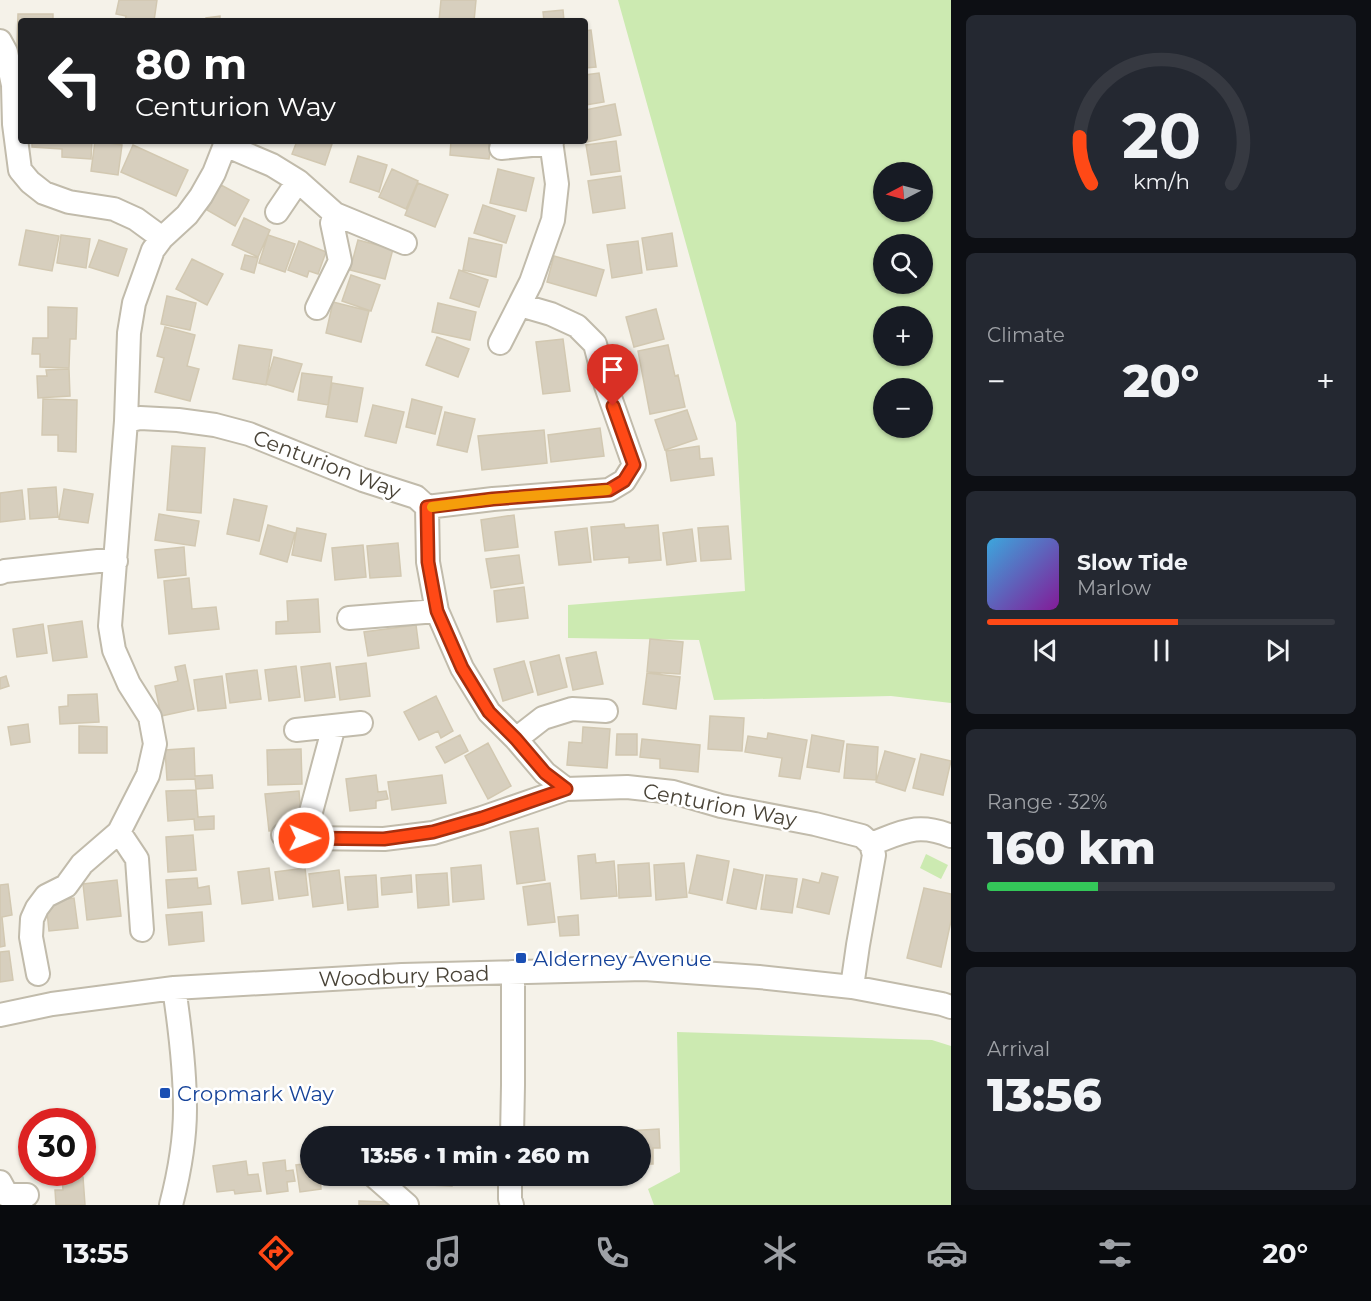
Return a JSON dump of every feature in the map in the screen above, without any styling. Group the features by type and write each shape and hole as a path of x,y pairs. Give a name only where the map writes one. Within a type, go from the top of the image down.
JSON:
{"street":[{"path":"0,41 6,52 13,85 14,124 20,170 44,193 69,202 114,209 136,219 162,238"},
{"path":"38,974 30,937 32,919 46,896 66,886 82,864 119,832 148,775 155,744 150,717 129,684 114,650 110,626 126,421 129,333 134,303 153,250 201,196 214,173 225,144"},
{"path":"227,144 272,165 298,181 336,214 405,243"},
{"path":"501,148 534,144"},
{"path":"500,343 531,282 553,220 557,184 551,144"},
{"path":"277,212 298,181"},
{"path":"317,308 340,261 332,223 336,214"},
{"path":"427,507 493,499 609,490 624,481 634,465 606,386 595,344 577,326 551,314 520,305"},
{"name":"Centurion Way","path":"126,421 140,418 215,425 249,434 363,480 416,497 427,507 428,562 437,611 462,668 489,712 545,773 566,789 627,787 673,792 722,806 815,824 862,836 872,844"},
{"path":"0,573 98,561 116,561"},
{"path":"349,618 437,611"},
{"path":"516,739 543,718 572,709 606,711"},
{"path":"296,730 361,723"},
{"path":"334,726 294,836 384,839 433,832 566,789"},
{"path":"852,987 874,855 872,844 915,828 937,830 951,836"},
{"path":"119,832 137,859 142,930"},
{"name":"Woodbury Road","path":"0,1015 52,1004 174,988 402,975 644,969 759,977 852,987 951,1007"},
{"path":"512,1126 513,972"},
{"path":"171,1205 179,1172 185,1109 182,1047 174,988"},
{"path":"385,1186 407,1205"},
{"path":"505,1203 508,1186"}],"green space":[{"path":"618,0 951,0 951,703 891,696 714,700 699,640 568,638 568,605 745,591 736,423"},
{"path":"926,854 948,865 941,879 920,868"},
{"path":"677,1032 932,1040 951,1046 951,1205 654,1205 648,1189 680,1172"}],"building":[{"path":"119,0 157,0 154,18 126,18 126,16 116,14"},
{"path":"441,0 476,0 474,18 439,18"},
{"path":"563,10 564,18 544,18 543,12"},
{"path":"18,14 53,14 53,18 18,18 17,48"},
{"path":"588,30 591,30 596,67 588,68"},
{"path":"599,73 604,102 588,105 588,75"},
{"path":"615,104 621,135 588,142 588,109"},
{"path":"616,141 620,171 591,175 586,145"},
{"path":"32,144 92,144 91,159 62,157 62,149 32,147"},
{"path":"95,144 122,145 118,175 91,171"},
{"path":"296,144 332,144 325,165 292,154"},
{"path":"451,144 491,144 489,159 450,155"},
{"path":"133,145 188,170 176,196 121,172"},
{"path":"358,156 387,165 379,192 350,182"},
{"path":"392,169 418,181 406,209 379,197"},
{"path":"498,169 534,178 526,211 490,203"},
{"path":"621,176 625,208 593,213 588,181"},
{"path":"418,183 448,195 435,227 405,215"},
{"path":"221,185 249,200 235,226 207,210"},
{"path":"483,205 515,216 506,243 474,233"},
{"path":"244,218 270,230 258,257 232,245"},
{"path":"26,230 59,236 52,271 19,265"},
{"path":"672,233 677,266 647,270 642,238"},
{"path":"61,235 90,239 86,268 57,263"},
{"path":"268,235 295,244 285,272 259,263"},
{"path":"469,238 502,245 496,277 463,270"},
{"path":"99,240 127,249 118,276 89,267"},
{"path":"358,240 393,249 385,279 350,270"},
{"path":"299,241 326,252 318,274 309,271 307,277 288,270"},
{"path":"638,241 642,273 612,278 607,245"},
{"path":"245,255 258,258 254,273 241,269"},
{"path":"554,256 604,270 596,296 547,282"},
{"path":"192,259 223,274 207,305 176,289"},
{"path":"459,270 488,280 479,307 450,298"},
{"path":"351,275 380,285 371,311 342,301"},
{"path":"167,296 196,303 190,330 161,324"},
{"path":"333,302 369,311 361,342 326,333"},
{"path":"438,303 476,312 470,340 432,332"},
{"path":"48,307 77,308 76,339 70,339 69,368 40,367 40,354 32,354 33,338 48,338"},
{"path":"656,309 664,339 634,347 626,317"},
{"path":"165,327 195,335 187,366 199,369 190,401 155,392 164,358 157,356"},
{"path":"437,337 469,349 458,377 426,365"},
{"path":"563,339 570,391 543,394 536,342"},
{"path":"239,345 272,350 266,385 233,379"},
{"path":"668,345 685,407 650,414 638,351"},
{"path":"274,357 302,364 293,392 266,384"},
{"path":"69,369 70,396 38,398 37,376 47,376 46,370"},
{"path":"302,373 332,377 328,405 298,400"},
{"path":"332,383 363,388 357,422 326,417"},
{"path":"43,399 77,400 76,452 58,451 58,435 42,435"},
{"path":"412,399 442,407 435,434 406,427"},
{"path":"373,405 404,412 396,443 365,436"},
{"path":"687,410 697,439 665,450 655,420"},
{"path":"445,412 475,419 467,452 437,445"},
{"path":"600,428 604,456 551,462 548,435"},
{"path":"544,430 547,463 482,470 478,436"},
{"path":"172,446 205,448 201,513 167,510"},
{"path":"699,446 700,459 712,458 714,475 671,481 666,451"},
{"path":"56,487 58,517 30,519 28,489"},
{"path":"64,489 93,494 88,523 59,519"},
{"path":"22,490 25,519 0,522 0,493"},
{"path":"234,499 267,506 259,541 227,534"},
{"path":"159,514 199,521 195,546 155,540"},
{"path":"514,515 518,547 485,551 481,520"},
{"path":"624,524 625,528 658,525 661,560 629,563 629,557 594,560 591,527"},
{"path":"268,525 295,533 287,562 260,554"},
{"path":"728,526 731,559 701,561 698,528"},
{"path":"297,528 326,534 321,561 292,555"},
{"path":"587,528 591,562 559,565 555,532"},
{"path":"692,529 696,561 667,565 663,533"},
{"path":"398,543 401,576 370,578 367,546"},
{"path":"363,545 366,577 335,580 332,548"},
{"path":"184,547 186,575 158,578 155,550"},
{"path":"519,555 523,583 491,588 486,559"},
{"path":"189,578 192,609 216,607 219,629 169,634 164,581"},
{"path":"524,587 528,618 497,622 494,591"},
{"path":"318,599 320,632 276,634 276,622 288,621 287,601"},
{"path":"82,621 87,657 53,661 48,626"},
{"path":"43,624 47,653 17,657 13,629"},
{"path":"416,625 419,648 368,656 364,632"},
{"path":"650,639 683,642 680,674 647,672"},
{"path":"596,652 603,684 573,690 566,658"},
{"path":"559,655 567,687 538,695 530,662"},
{"path":"524,661 533,692 503,701 494,669"},
{"path":"330,663 335,697 305,701 301,667"},
{"path":"366,663 370,696 340,700 336,667"},
{"path":"185,665 194,709 161,716 155,686 178,681 175,667"},
{"path":"296,666 300,697 269,701 265,670"},
{"path":"257,670 261,699 230,703 226,674"},
{"path":"647,673 680,677 676,709 643,704"},
{"path":"6,676 9,686 0,689 0,678"},
{"path":"222,676 226,708 198,711 194,680"},
{"path":"97,694 99,722 60,724 59,707 68,706 68,695"},
{"path":"436,696 453,731 441,738 438,731 419,740 404,712"},
{"path":"710,716 744,718 742,751 708,749"},
{"path":"28,724 30,742 11,745 8,727"},
{"path":"79,726 107,727 107,753 79,753"},
{"path":"583,727 610,729 607,768 567,765 569,742 582,743"},
{"path":"768,733 807,740 800,779 779,776 782,758 745,752 748,736 767,739"},
{"path":"617,734 637,734 637,755 616,755"},
{"path":"460,735 468,751 445,763 436,747"},
{"path":"812,735 844,741 839,772 807,767"},
{"path":"642,739 700,745 698,772 660,768 660,759 640,757"},
{"path":"488,743 511,786 488,799 465,756"},
{"path":"847,744 878,747 876,780 844,778"},
{"path":"194,748 195,776 212,775 213,788 196,789 195,779 167,780 165,750"},
{"path":"301,749 302,784 268,785 267,750"},
{"path":"885,751 915,759 905,791 876,782"},
{"path":"921,754 951,761 943,795 913,788"},
{"path":"376,775 378,792 386,791 388,799 376,801 376,808 350,811 346,779"},
{"path":"442,775 446,803 392,810 388,782"},
{"path":"196,790 198,817 214,816 214,829 195,830 194,819 168,821 166,791"},
{"path":"299,791 302,828 269,831 265,794"},
{"path":"538,828 545,880 517,884 510,832"},
{"path":"193,835 196,870 168,872 166,837"},
{"path":"595,854 596,863 614,861 617,896 581,899 578,856"},
{"path":"697,855 729,861 722,900 689,893"},
{"path":"649,863 651,896 619,898 618,865"},
{"path":"684,863 687,897 656,900 654,865"},
{"path":"481,865 484,899 453,902 451,868"},
{"path":"269,868 273,900 242,904 238,872"},
{"path":"305,868 308,895 279,899 275,872"},
{"path":"734,869 763,875 756,909 727,903"},
{"path":"339,870 343,903 313,907 309,874"},
{"path":"447,873 449,905 418,908 416,875"},
{"path":"822,873 838,877 829,914 797,907 803,879 819,883"},
{"path":"376,875 378,907 348,910 345,877"},
{"path":"411,875 412,892 382,895 381,878"},
{"path":"766,875 797,879 792,913 761,909"},
{"path":"197,878 198,888 209,886 211,904 168,908 166,880"},
{"path":"117,880 121,916 87,920 83,884"},
{"path":"550,883 555,922 528,925 523,887"},
{"path":"8,884 12,915 2,917 5,946 0,947 0,885"},
{"path":"924,888 951,894 951,921 941,967 907,958"},
{"path":"74,898 78,928 49,931 46,902"},
{"path":"202,912 204,941 169,945 166,915"},
{"path":"578,915 579,935 560,936 558,917"},
{"path":"9,951 13,980 0,982 0,952"},
{"path":"651,1129 659,1129 660,1148 653,1148 653,1164 651,1164"},
{"path":"285,1160 286,1171 293,1170 295,1181 287,1182 288,1191 267,1194 263,1163"},
{"path":"246,1161 248,1175 258,1174 261,1191 235,1194 234,1190 217,1192 213,1166"},
{"path":"300,1164 300,1186 321,1186 321,1189 300,1192 296,1165"},
{"path":"63,1186 84,1186 85,1205 56,1205 55,1190 63,1190"},
{"path":"359,1201 388,1202 388,1205 359,1205"}],"slow traffic":[{"path":"432,507 493,499 607,490"}],"place":[{"name":"Alderney Avenue","path":"521,958"},
{"name":"Cropmark Way","path":"165,1093"}],"route":[{"path":"304,838 384,839 433,832 566,789 545,773 489,712 462,668 437,611 428,562 427,507 493,499 609,490 624,481 634,465 613,406"}]}
